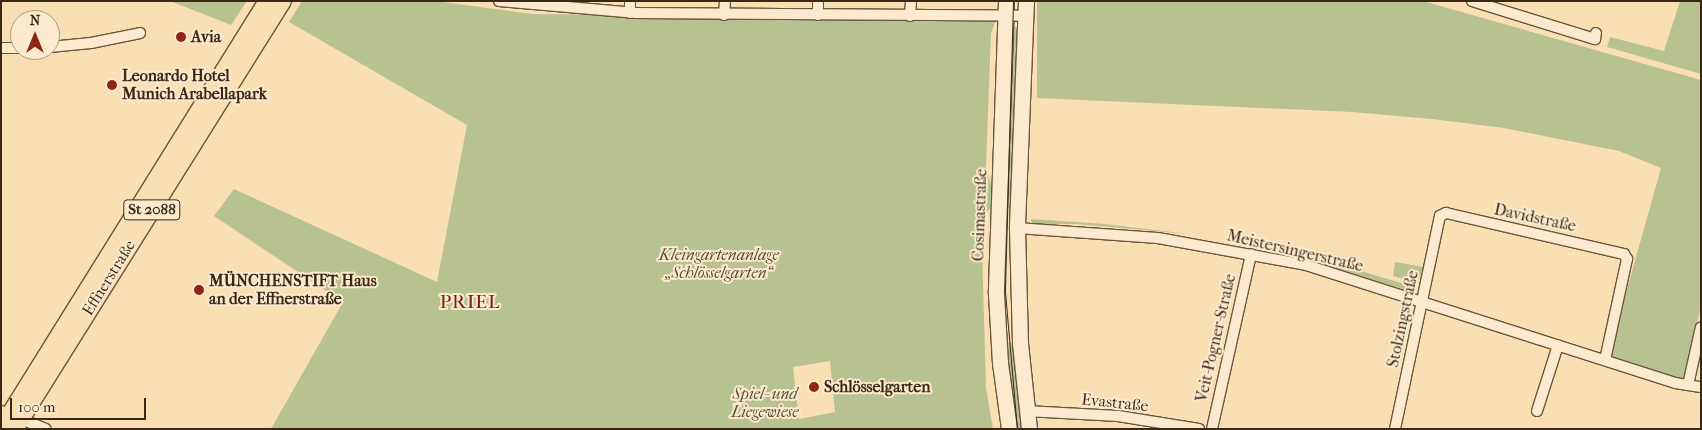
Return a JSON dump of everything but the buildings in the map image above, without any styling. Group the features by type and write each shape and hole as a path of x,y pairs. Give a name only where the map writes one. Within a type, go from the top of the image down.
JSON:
{"main road":[{"name":"Effnerstraße","path":"10,420 266,1"},
{"name":"Effnerstraße","path":"10,420 283,1"},
{"name":"Cosimastraße","path":"1006,9 997,228 998,340 1009,429"},
{"path":"1026,9 1018,228 1020,343 1029,429"},
{"path":"997,228 1018,228"}],"street":[{"path":"500,1 630,13 724,15 818,14 910,16 1026,9"},
{"path":"630,1 630,13"},
{"path":"724,15 725,1"},
{"path":"818,1 818,14"},
{"path":"910,16 911,1"},
{"path":"1472,1 1595,38 1596,33"},
{"path":"60,46 91,43 140,33"},
{"name":"Davidstraße","path":"1440,216 1446,213 1624,254 1627,259 1605,360"},
{"name":"Stolzingstraße","path":"1395,429 1440,216"},
{"name":"Meistersingerstraße","path":"1018,228 1158,238 1318,268 1605,360 1688,385 1701,387"},
{"name":"Veit-Pogner-Straße","path":"1212,429 1251,254"},
{"path":"1688,385 1701,327"},
{"path":"1538,411 1558,345"},
{"name":"Evastraße","path":"1026,411 1118,416 1199,429"},
{"path":"10,420 46,429"}],"green space":[{"path":"170,1 247,1 231,25"},
{"path":"302,1 435,1 532,14 984,19 995,22 991,33 986,167 995,201 985,215 982,248 986,388 993,429 271,429 343,302 214,216 234,189 437,282 467,125 289,22","holes":["830,361 835,412 799,419 793,367"]},
{"path":"1037,1 1423,1 1701,80 1701,306 1684,379 1608,357 1661,168 1619,151 1504,128 1432,119 1352,112 1037,98"},
{"path":"1680,1 1701,1 1701,74 1607,47 1610,37 1664,51"},
{"path":"1008,27 1022,27 1022,208 1008,208"},
{"path":"1031,219 1105,224 1189,234 1076,224 1032,224"},
{"path":"1321,261 1408,285 1406,290 1323,264"},
{"path":"1395,262 1423,267 1420,277 1413,282 1393,276"},
{"path":"1018,342 1026,429 1013,429 1001,343"}],"tram line":[{"path":"1013,1 1005,292 1017,429"}],"place":[{"name":"Avia","path":"181,37"},
{"name":"Leonardo Hotel Munich Arabellapark","path":"112,85"},
{"name":"MÜNCHENSTIFT Haus an der Effnerstraße","path":"199,290"},
{"name":"Schlösselgarten","path":"814,387"}],"district":[{"name":"PRIEL","path":"470,303"}],"park label":[{"name":"Kleingartenanlage „Schlösselgarten“","path":"719,264"},
{"name":"Spiel- und Liegewiese","path":"765,403"}]}
